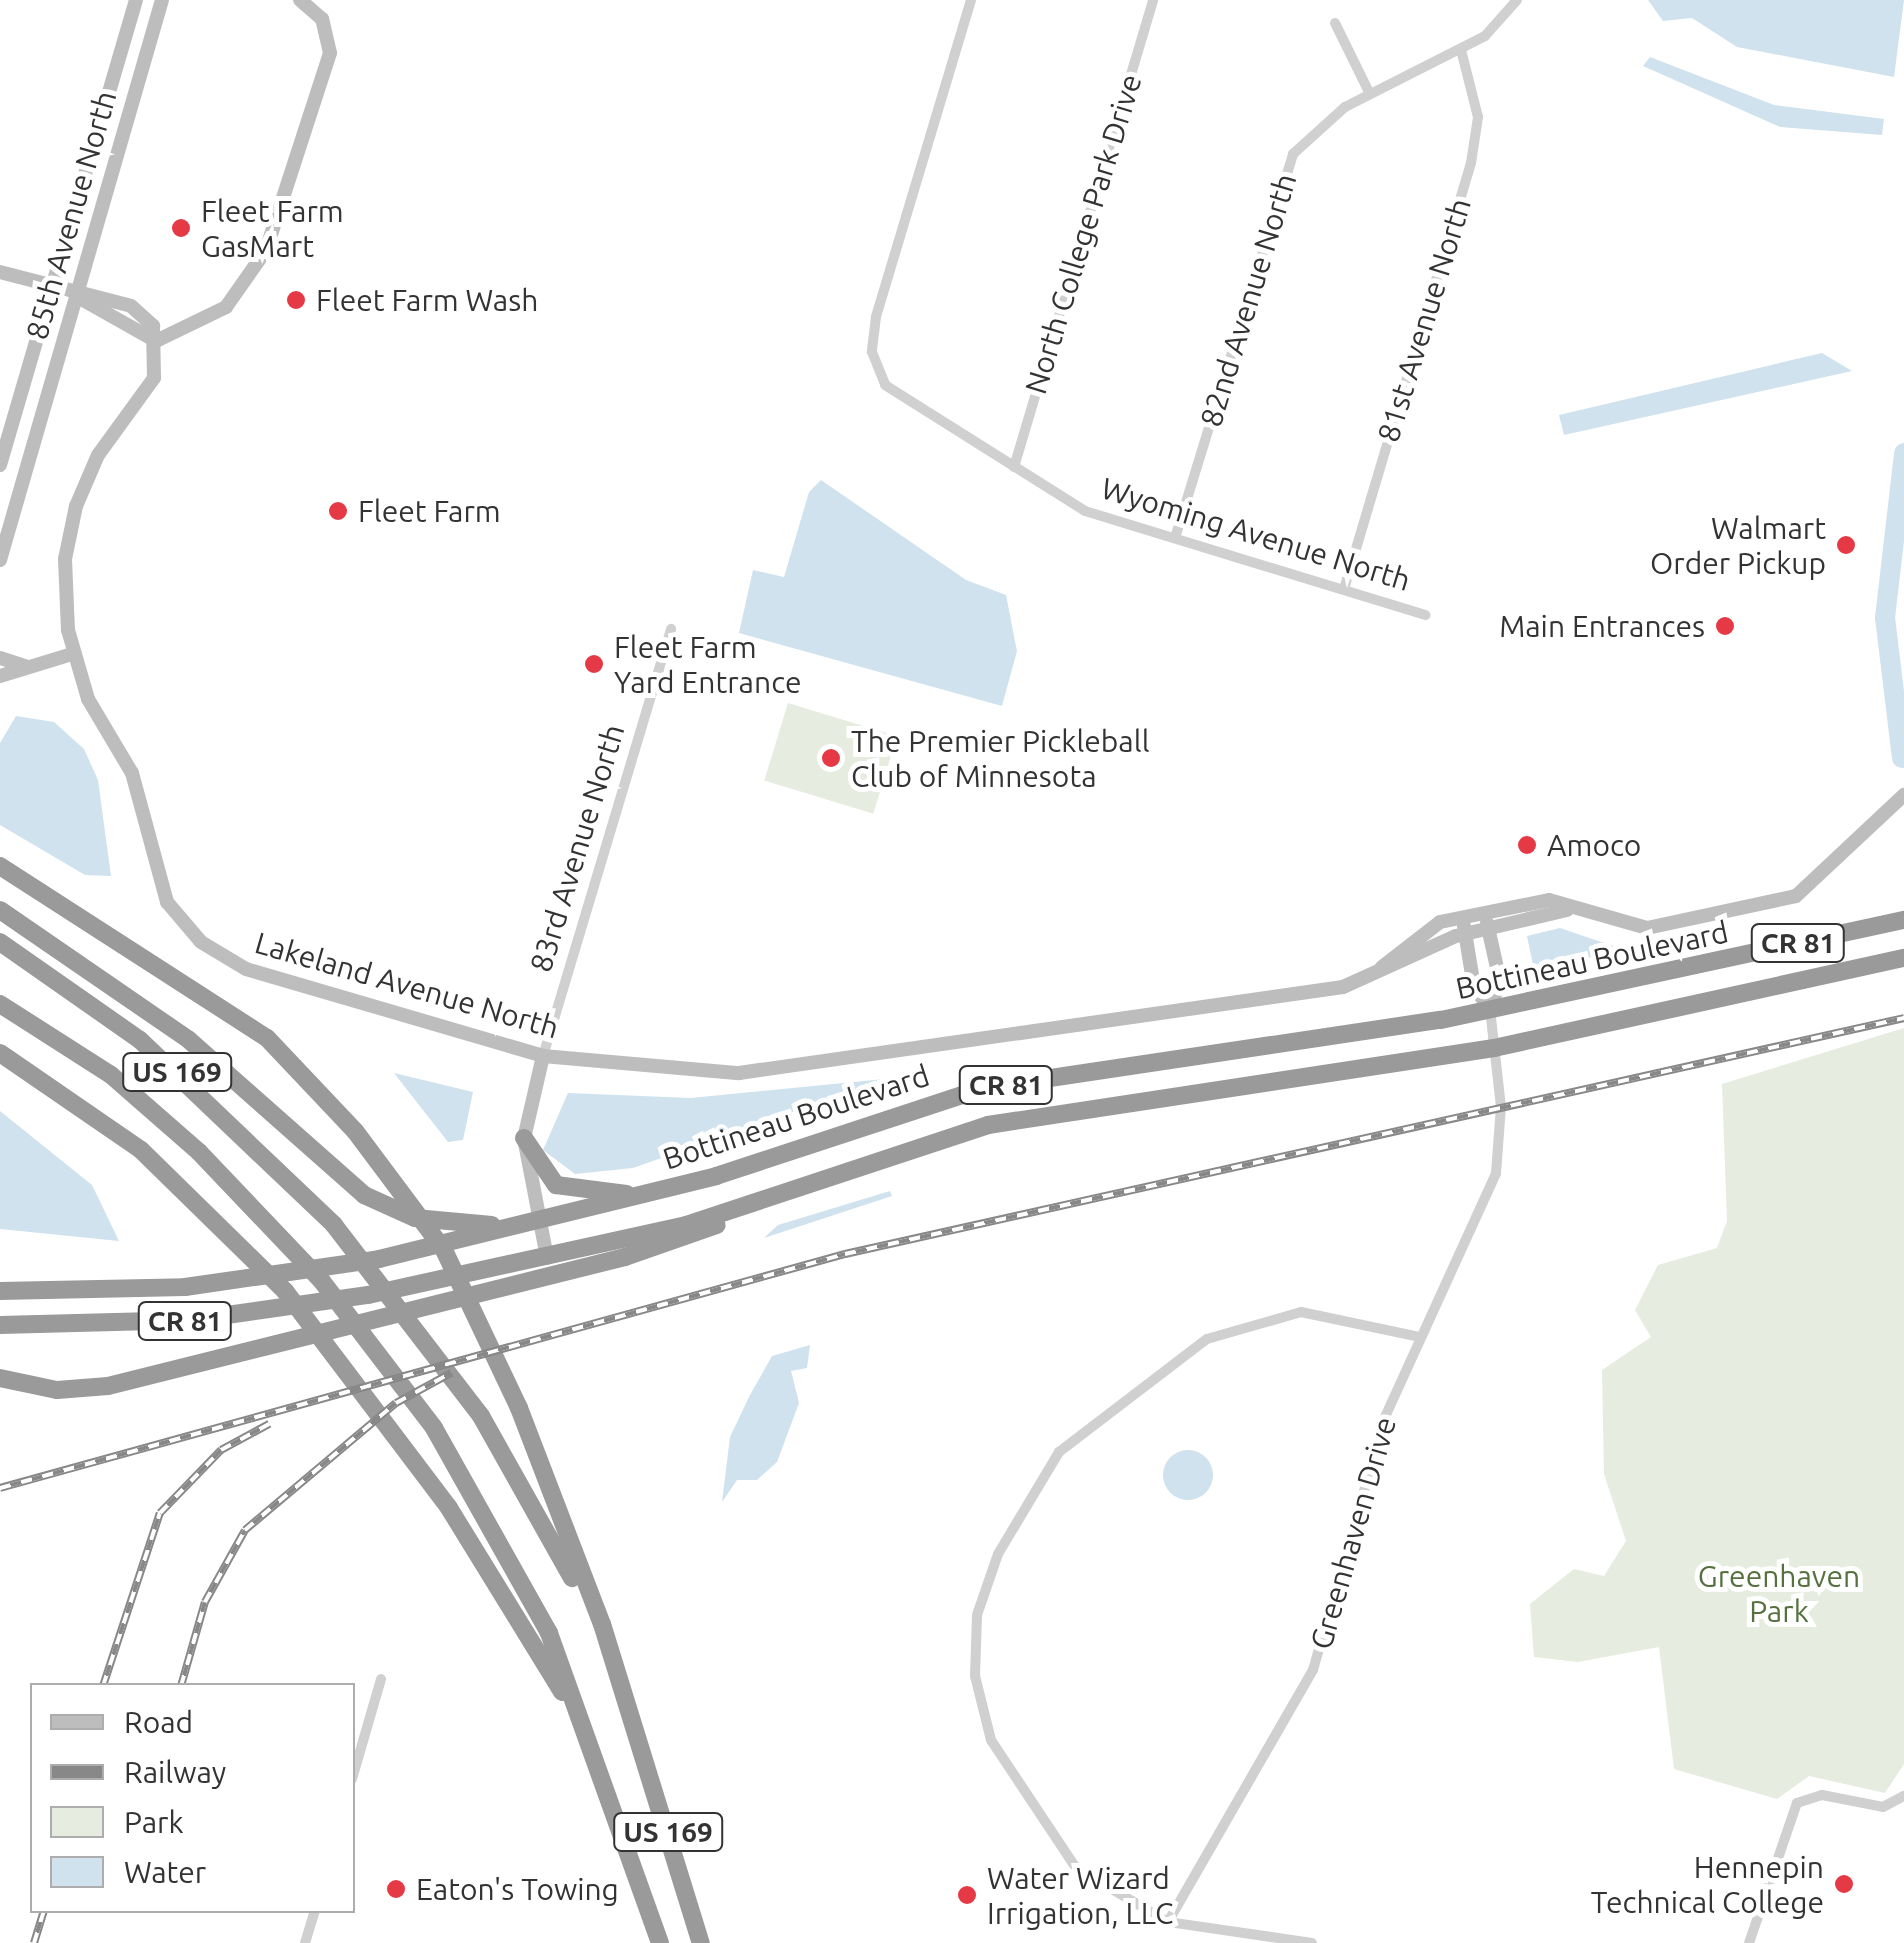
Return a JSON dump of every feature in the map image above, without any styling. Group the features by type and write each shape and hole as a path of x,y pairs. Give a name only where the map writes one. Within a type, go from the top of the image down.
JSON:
{"highway":[{"path":"0,866 267,1038 408,1196 519,1408 635,1720"},
{"path":"0,910 189,1040 364,1195 415,1218 507,1226"},
{"name":"Bottineau Boulevard","path":"0,1290 239,1282 537,1222 642,1194 984,1088 1490,1009 1904,920"},
{"name":"US 169","path":"0,942 140,1040 334,1225 482,1416 534,1502 635,1720 701,1943"},
{"name":"Bottineau Boulevard","path":"0,1325 273,1313 547,1258 784,1191 988,1126 1494,1048 1904,958"},
{"name":"US 169","path":"0,1004 110,1075 283,1236 434,1428 522,1578 592,1745 660,1943"},
{"path":"0,1053 141,1150 242,1246 399,1439 592,1745"},
{"path":"524,1138 556,1185 642,1194"},
{"path":"2,1379 56,1390 108,1386 625,1257 784,1191"}],"street":[{"name":"85th Avenue North","path":"0,465 136,0"},
{"name":"85th Avenue North","path":"0,560 162,0"},
{"path":"0,272 76,296 156,341 226,306 266,250 327,66 322,19 300,0"},
{"name":"Wyoming Avenue North","path":"971,0 876,317 876,370 908,404 1085,511 1424,615"},
{"name":"North College Park Drive","path":"1014,467 1153,0"},
{"name":"82nd Avenue North","path":"1175,538 1293,154 1310,132 1370,94 1461,50 1517,0"},
{"path":"1335,23 1370,94"},
{"name":"81st Avenue North","path":"1344,589 1471,162 1478,116 1461,50"},
{"name":"Lakeland Avenue North","path":"156,341 154,378 98,455 76,506 64,584 72,654 132,773 156,881 201,942 246,969 543,1056 670,1072 768,1070 1303,994 1374,974 1484,913 1550,900 1568,910 1648,928 1796,896 1904,795"},
{"name":"83rd Avenue North","path":"547,1258 537,1222 524,1138 543,1056 670,629"},
{"path":"0,676 38,668 72,654"},
{"path":"0,658 38,668"},
{"name":"Lakeland Avenue North","path":"1464,926 1488,930 1568,910"},
{"path":"1484,913 1500,981 1490,1009"},
{"path":"1464,926 1474,987 1490,1009"},
{"name":"Greenhaven Drive","path":"1168,1922 1314,1670 1369,1466 1420,1337 1500,1160 1490,1009"},
{"path":"1312,1943 1168,1922 1076,1868 991,1740 974,1646 998,1554 1059,1452 1208,1338 1301,1312 1420,1337"},
{"path":"355,1769 381,1679"},
{"path":"1749,1943 1797,1803 1822,1794 1883,1807 1904,1796"},
{"path":"305,1943 314,1913"}],"green space":[{"name":"The Premier Pickleball Club of Minnesota","path":"788,703 897,736 873,814 764,780"},
{"name":"Greenhaven Park","path":"1904,1028 1904,1764 1885,1793 1809,1776 1777,1799 1674,1769 1659,1647 1578,1662 1534,1657 1530,1604 1574,1569 1604,1576 1626,1541 1604,1474 1602,1370 1651,1337 1635,1310 1658,1265 1717,1248 1727,1221 1722,1084"}],"water":[{"path":"1648,0 1904,0 1894,77 1737,47 1692,18 1663,21"},
{"path":"1650,57 1774,105 1884,119 1882,135 1780,127 1643,66"},
{"path":"1822,353 1852,371 1564,435 1559,415"},
{"path":"821,480 966,580 1006,595 1017,651 1002,706 739,633 753,570 784,577 809,492"},
{"path":"16,716 54,722 84,749 98,780 111,876 85,875 0,825 0,743"},
{"path":"1560,928 1613,946 1616,954 1533,965 1527,936"},
{"path":"394,1073 473,1092 463,1140 448,1142"},
{"path":"894,1078 885,1092 801,1109 633,1168 575,1174 543,1150 568,1093 691,1098"},
{"path":"0,1111 92,1185 119,1241 0,1229"},
{"path":"890,1191 892,1196 764,1238 778,1225"},
{"path":"810,1345 807,1368 791,1371 799,1403 777,1462 757,1480 737,1480 722,1502 730,1437 750,1395 772,1356"},
{"path":"1188,1450 1206,1457 1213,1475 1206,1493 1188,1500 1170,1493 1163,1475 1170,1457"}],"waterway":[{"path":"1902,758 1885,618 1904,453"}],"railway":[{"path":"0,1488 845,1254 1904,1018"},
{"path":"182,1683 205,1602 245,1530 396,1403 451,1373"},
{"path":"104,1683 160,1513 221,1450 269,1424"},
{"path":"34,1943 43,1913"}],"place":[{"name":"Fleet Farm GasMart","path":"181,228"},
{"name":"Fleet Farm Wash","path":"296,300"},
{"name":"Fleet Farm","path":"338,511"},
{"name":"Walmart Order Pickup","path":"1846,545"},
{"name":"Main Entrances","path":"1725,626"},
{"name":"Fleet Farm Yard Entrance","path":"594,664"},
{"name":"The Premier Pickleball Club of Minnesota","path":"831,758"},
{"name":"Amoco","path":"1527,845"},
{"name":"Hennepin Technical College","path":"1844,1884"},
{"name":"Eaton's Towing","path":"396,1889"},
{"name":"Water Wizard Irrigation, LLC","path":"967,1895"}]}
